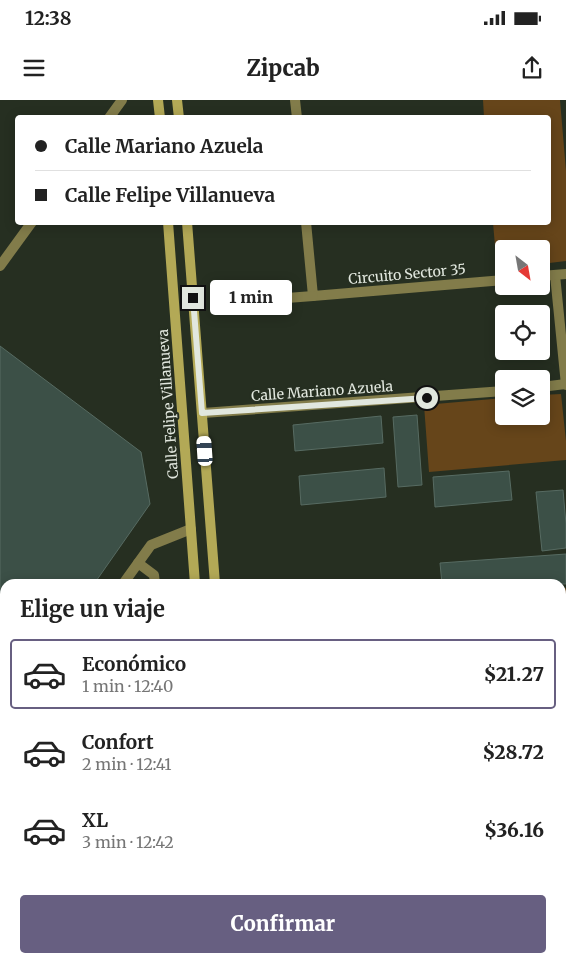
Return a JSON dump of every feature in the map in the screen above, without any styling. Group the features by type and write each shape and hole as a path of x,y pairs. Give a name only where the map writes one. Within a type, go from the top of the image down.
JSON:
{"main road":[{"path":"158,100 160,115"},
{"path":"178,100 179,115"},
{"name":"Calle Felipe Villanueva","path":"168,225 195,579"},
{"path":"186,225 215,579"}],"street":[{"path":"111,115 122,100"},
{"path":"295,100 296,115"},
{"path":"0,266 30,225"},
{"path":"306,225 313,296"},
{"path":"550,275 566,274"},
{"path":"550,386 566,384 555,275"},
{"name":"Circuito Sector 35","path":"287,298 495,281"},
{"name":"Calle Mariano Azuela","path":"202,413 495,392"},
{"path":"126,579 151,545 191,529"},
{"path":"138,562 154,576 154,579"}],"shaded area":[{"path":"483,100 560,100 566,171 566,261 550,263 550,240 495,240 495,245 493,225 551,225 551,115 484,115"},
{"path":"561,394 566,460 429,472 424,405 495,399 495,425 550,425 550,395"}],"building":[{"path":"0,346 141,452 150,504 98,579 0,579"},
{"path":"417,415 422,485 398,487 393,417"},
{"path":"381,416 383,443 295,451 293,425"},
{"path":"384,468 386,497 301,505 299,476"},
{"path":"509,471 512,500 435,507 433,477"},
{"path":"563,490 566,548 542,551 536,492"},
{"path":"566,554 566,579 442,579 440,563"}],"route":[{"path":"193,298 202,413 427,398"}]}
